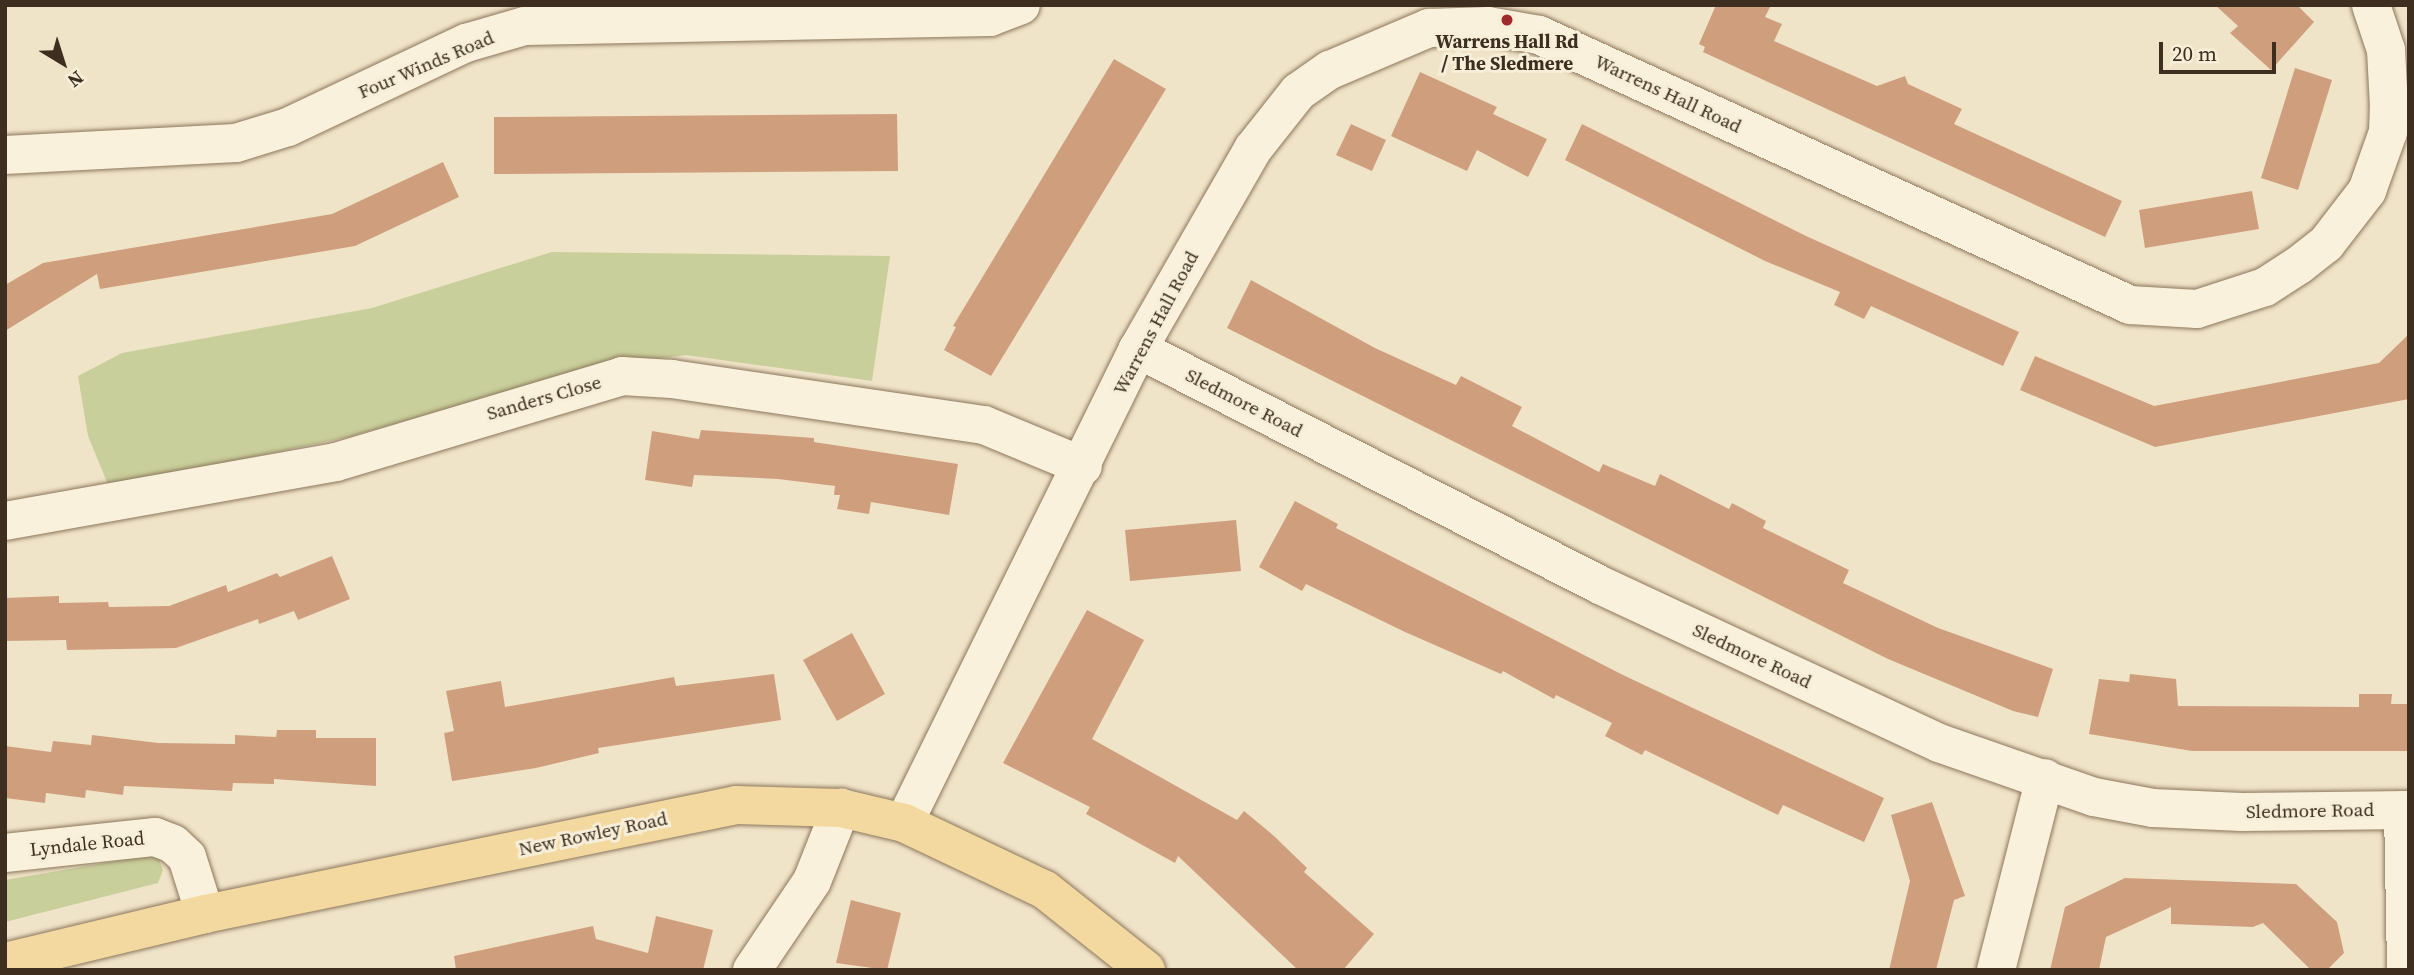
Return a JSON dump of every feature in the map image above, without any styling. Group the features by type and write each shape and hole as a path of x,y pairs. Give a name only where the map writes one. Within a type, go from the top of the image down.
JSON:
{"main road":[{"name":"New Rowley Road","path":"5,962 205,914 736,805 841,808 904,824 1045,890 1146,970"}],"street":[{"name":"Four Winds Road","path":"5,155 236,143 288,127 466,43 526,26 990,17 1021,5"},
{"name":"Warrens Hall Road","path":"904,824 1083,467 1138,349 1253,149 1298,92 1330,70 1429,28 1488,26 1543,20 2130,305 2197,309 2265,287 2300,265 2334,236 2367,191 2388,132 2389,107 2386,50 2371,5"},
{"name":"Sledmore Road","path":"1138,349 1600,585 1939,743 2094,797 2153,808 2242,812 2406,810"},
{"name":"Sanders Close","path":"5,521 336,462 622,376 672,379 984,425 1083,467"},
{"path":"1996,970 2045,778"},
{"path":"752,970 812,881 841,808"},
{"path":"2406,810 2406,970"},
{"name":"Lyndale Road","path":"5,853 155,837 173,844 187,858 205,914"}],"green space":[{"path":"552,252 890,256 872,381 686,355 589,368 348,437 109,487 88,436 78,376 122,353 372,308"},
{"path":"157,854 163,870 158,883 5,922 5,880"}],"building":[{"path":"1716,5 1771,5 1765,17 1782,24 1774,41 1877,86 1905,76 1908,84 1962,109 1954,124 2122,201 2105,237 1703,52 1705,47 1699,44"},
{"path":"2215,5 2297,5 2314,22 2271,70 2230,33 2238,26"},
{"path":"1114,59 1166,89 991,376 944,350 956,327 953,326"},
{"path":"2295,68 2332,80 2298,190 2261,178"},
{"path":"1420,72 1497,107 1493,114 1547,139 1528,177 1477,150 1467,171 1391,136"},
{"path":"897,114 898,171 494,174 494,117"},
{"path":"1351,124 1386,140 1372,171 1336,155"},
{"path":"1582,124 1806,236 2019,332 2003,366 1871,306 1864,319 1834,305 1840,292 1765,261 1565,160"},
{"path":"443,162 459,197 355,246 100,289 97,274 5,331 5,285 43,263 332,214"},
{"path":"2252,191 2259,229 2145,248 2139,210"},
{"path":"1251,280 1375,348 1456,385 1461,376 1522,407 1512,426 1599,472 1603,464 1655,486 1660,474 1729,509 1732,503 1766,521 1763,528 1849,570 1843,583 1938,628 2053,669 2038,717 2013,711 1888,659 1227,328"},
{"path":"2409,334 2409,399 2155,447 2020,390 2035,356 2154,406 2379,363"},
{"path":"701,430 814,438 814,442 958,464 949,515 871,502 869,514 837,509 840,495 834,495 835,486 778,479 694,475 692,487 645,480 652,431 699,439"},
{"path":"1295,501 1338,524 1336,528 1623,675 1884,798 1864,842 1783,805 1778,815 1645,750 1642,755 1605,736 1612,723 1556,695 1554,699 1503,671 1501,674 1405,632 1306,584 1302,591 1259,567"},
{"path":"1236,520 1241,571 1130,581 1125,530"},
{"path":"332,556 350,599 298,620 294,611 259,624 258,619 176,648 67,650 66,640 5,641 5,598 59,596 59,603 108,602 109,607 169,606 226,585 228,592 277,573 280,577"},
{"path":"1087,610 1144,640 1092,739 1237,820 1244,811 1274,836 1307,868 1304,872 1374,934 1343,970 1298,970 1178,856 1175,863 1086,814 1090,807 1003,763"},
{"path":"852,633 885,694 837,721 803,660"},
{"path":"774,674 781,720 598,748 599,753 536,768 452,781 444,733 454,731 446,691 501,681 505,707 674,677 676,686"},
{"path":"2130,674 2176,679 2178,706 2359,707 2359,694 2392,694 2391,704 2409,704 2409,751 2192,751 2089,734 2099,679 2129,682"},
{"path":"277,730 316,730 316,738 376,738 376,786 274,779 274,784 233,783 232,791 124,786 123,795 86,790 85,798 46,793 45,803 5,798 5,746 51,752 53,741 91,745 92,735 158,743 235,744 235,735 276,737"},
{"path":"1932,802 1965,896 1954,900 1936,970 1889,970 1910,881 1891,815"},
{"path":"2125,878 2296,884 2337,922 2344,953 2327,970 2311,970 2263,923 2253,927 2171,924 2171,907 2106,937 2099,970 2050,970 2065,907"},
{"path":"851,900 901,913 887,970 836,963"},
{"path":"656,916 713,930 703,970 456,970 454,956 593,926 596,939 648,953"}],"place":[{"name":"Warrens Hall Rd / The Sledmere","path":"1507,20"}]}
